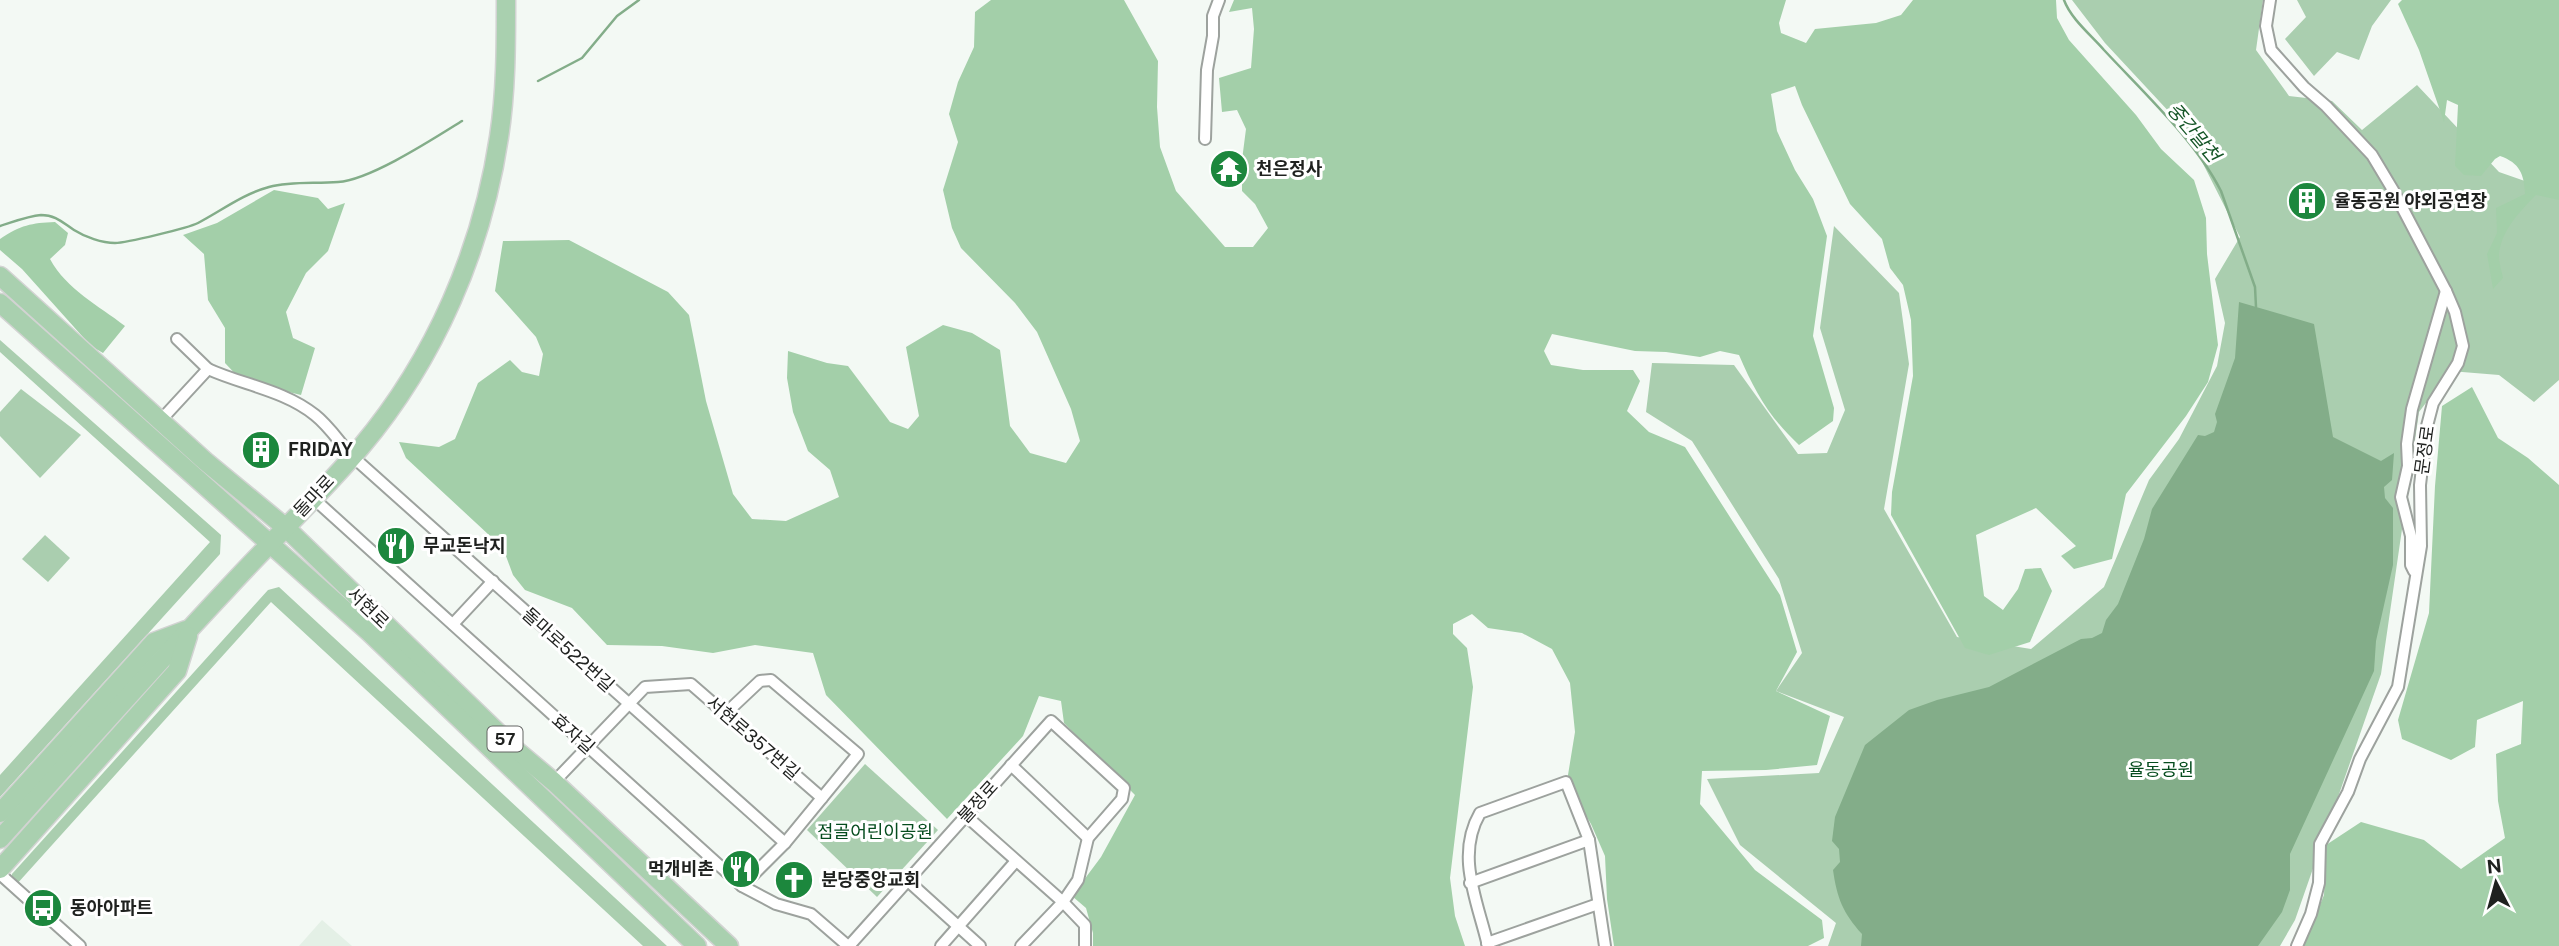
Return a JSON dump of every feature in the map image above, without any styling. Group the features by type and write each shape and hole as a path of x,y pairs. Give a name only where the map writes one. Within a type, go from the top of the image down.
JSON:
{"main road":[{"name":"돌마로","path":"0,839 190,629 352,456 386,414 427,352 457,288 481,222 500,132 506,0"},
{"name":"서현로","path":"0,276 160,421 285,527 498,733 729,946"},
{"name":"서현로","path":"0,303 369,632 697,946"},
{"path":"0,813 154,642 190,629"},
{"path":"0,872 177,671 190,629"}],"street":[{"path":"1205,139 1207,70 1213,36 1213,16 1219,0"},
{"name":"문정로","path":"2270,0 2266,26 2272,50 2304,87 2326,106 2372,155 2446,291 2458,320 2462,346 2458,363 2433,403 2427,426 2420,485 2421,546 2398,687 2320,844 2319,883 2311,914 2297,946"},
{"path":"2415,574 2411,565 2411,536 2401,497 2408,466 2407,444 2412,409 2446,291"},
{"path":"160,421 208,369 177,340"},
{"name":"돌마로522번길","path":"208,369 293,401 316,415 352,456 785,843"},
{"name":"효자길","path":"313,498 742,886 776,905 811,914 849,946"},
{"path":"453,624 493,581"},
{"path":"725,713 760,681 771,680 858,754 785,843 742,886"},
{"name":"서현로357번길","path":"554,782 645,687 691,684 822,798"},
{"name":"불정로","path":"849,946 1051,721 1124,789 1122,799 1088,838"},
{"path":"1011,765 1088,838 1078,880 1063,902 1021,946"},
{"path":"1598,904 1487,944 1470,883 1471,842 1479,813 1566,782 1588,840 1605,946"},
{"path":"965,816 1063,902 1085,925 1086,946"},
{"path":"1470,883 1588,840"},
{"path":"941,946 1016,861"},
{"path":"0,872 77,945"},
{"path":"907,880 980,946"}],"shaded area":[{"path":"991,0 1124,0 1158,61 1160,147 1176,191 1225,247 1253,247 1268,228 1255,204 1242,191 1246,129 1237,110 1222,112 1219,78 1251,68 1254,29 1252,8 1229,12 1234,0 1786,0 1779,23 1781,33 1806,43 1815,29 1876,23 1901,15 1913,0 2056,0 2057,18 2069,40 2136,115 2161,149 2194,180 2206,218 2207,254 2218,345 2208,382 2186,416 2126,494 2112,559 2074,569 2061,556 2076,546 2036,508 1976,535 1984,596 2003,610 2018,589 2025,569 2041,568 2052,591 2030,642 1989,655 1965,648 1891,515 1892,492 1913,376 1911,320 1903,285 1890,268 1882,239 1850,204 1795,86 1771,94 1777,131 1795,170 1813,199 1827,236 1813,336 1834,408 1833,421 1799,445 1764,403 1739,355 1720,351 1700,357 1635,351 1552,334 1544,351 1551,365 1583,370 1633,370 1640,381 1627,411 1649,432 1685,447 1780,595 1797,652 1776,691 1830,716 1817,765 1766,770 1702,771 1700,804 1755,870 1822,920 1824,938 1808,946 1614,946 1607,899 1605,856 1591,824 1573,794 1568,775 1575,732 1570,683 1552,649 1522,633 1488,628 1472,614 1453,624 1453,634 1467,648 1473,687 1450,878 1455,916 1465,946 1093,946 1093,933 1086,908 1072,896 1101,857 1135,795 1064,723 1061,701 1039,696 1023,736 947,819 826,695 813,653 755,645 713,653 662,646 607,645 572,608 525,590 513,575 503,548 406,458 399,442 439,447 455,439 478,383 510,360 522,372 539,376 543,354 536,337 495,291 503,241 569,240 668,292 689,315 706,401 733,494 752,519 786,521 839,497 830,470 808,451 793,412 787,378 788,351 827,363 848,366 890,422 908,429 919,416 906,347 943,325 972,333 1000,350 1010,426 1030,453 1066,463 1080,441 1071,409 1037,332 1015,303 961,248 952,228 943,190 958,142 949,114 958,82 974,47 975,12"},
{"path":"2402,0 2559,0 2559,200 2536,195 2512,222 2500,247 2499,259 2503,278 2493,289 2487,254 2497,233 2496,208 2525,194 2522,175 2512,162 2500,156 2481,176 2464,175 2455,166 2458,105 2447,100 2444,122 2419,50 2398,4"},
{"path":"274,190 318,198 328,209 345,203 328,251 306,273 286,312 293,338 315,348 301,395 242,381 225,363 225,328 208,300 204,254 183,235 217,223"},
{"path":"55,222 68,233 65,245 50,259 57,270 74,288 125,326 103,353 91,346 22,269 0,250 0,239 14,231 33,224"},
{"path":"2239,302 2314,324 2333,437 2381,461 2394,453 2392,480 2384,487 2385,498 2393,508 2393,565 2376,641 2374,671 2290,854 2290,890 2282,912 2258,946 1861,946 1862,934 1842,905 1837,889 1833,870 1840,862 1839,849 1832,841 1835,817 1865,745 1909,710 1989,687 2081,639 2102,633 2106,620 2118,604 2144,539 2152,509 2198,435 2205,436 2214,432 2217,422 2215,414 2235,358"},
{"path":"2472,387 2498,438 2528,458 2559,485 2559,946 2303,946 2324,895 2326,845 2361,822 2424,840 2461,869 2505,838 2498,801 2496,754 2521,744 2523,701 2477,720 2475,747 2451,760 2402,739 2398,720 2429,613 2442,406"},
{"path":"322,920 352,946 299,946"}],"green space":[{"name":"율동공원","path":"2072,0 2263,0 2256,50 2289,96 2332,101 2362,130 2417,85 2499,172 2559,193 2559,380 2534,402 2499,375 2450,371 2419,412 2381,674 2295,920 2280,946 1828,946 1836,923 1740,845 1707,779 1819,773 1844,717 1776,691 1802,653 1779,579 1692,441 1646,412 1652,363 1734,365 1798,454 1827,453 1845,410 1820,328 1834,226 1899,293 1909,364 1884,509 1957,637 2031,649 2104,587 2149,480 2179,439 2217,366 2225,323 2215,279 2240,237 2186,130 2105,43"},
{"path":"2297,0 2391,0 2372,26 2359,60 2337,52 2314,76 2285,39 2306,17"},
{"path":"0,340 221,535 220,554 0,797 0,775 210,542 0,352"},
{"path":"21,389 81,435 40,478 0,436 0,412"},
{"path":"45,535 70,558 48,582 22,559"},
{"path":"279,587 667,946 643,946 271,602 16,885 12,881 12,874 268,590"},
{"name":"점골어린이공원","path":"865,764 938,830 877,897 807,830"}],"waterway":[{"path":"538,81 582,58 617,16 639,0"},
{"name":"중간말천","path":"2064,0 2076,20 2183,135 2210,172 2221,191 2255,287 2256,307"},
{"path":"0,226 46,215 99,241 115,243 143,238 198,223 241,198 269,187 351,180 401,158 462,121"}],"place":[{"name":"천은정사","path":"1229,169"},
{"name":"율동공원 야외공연장","path":"2307,201"},
{"name":"FRIDAY","path":"261,450"},
{"name":"무교돈낙지","path":"396,546"},
{"name":"먹개비촌","path":"741,869"},
{"name":"분당중앙교회","path":"794,880"},
{"name":"동아아파트","path":"43,908"}]}
